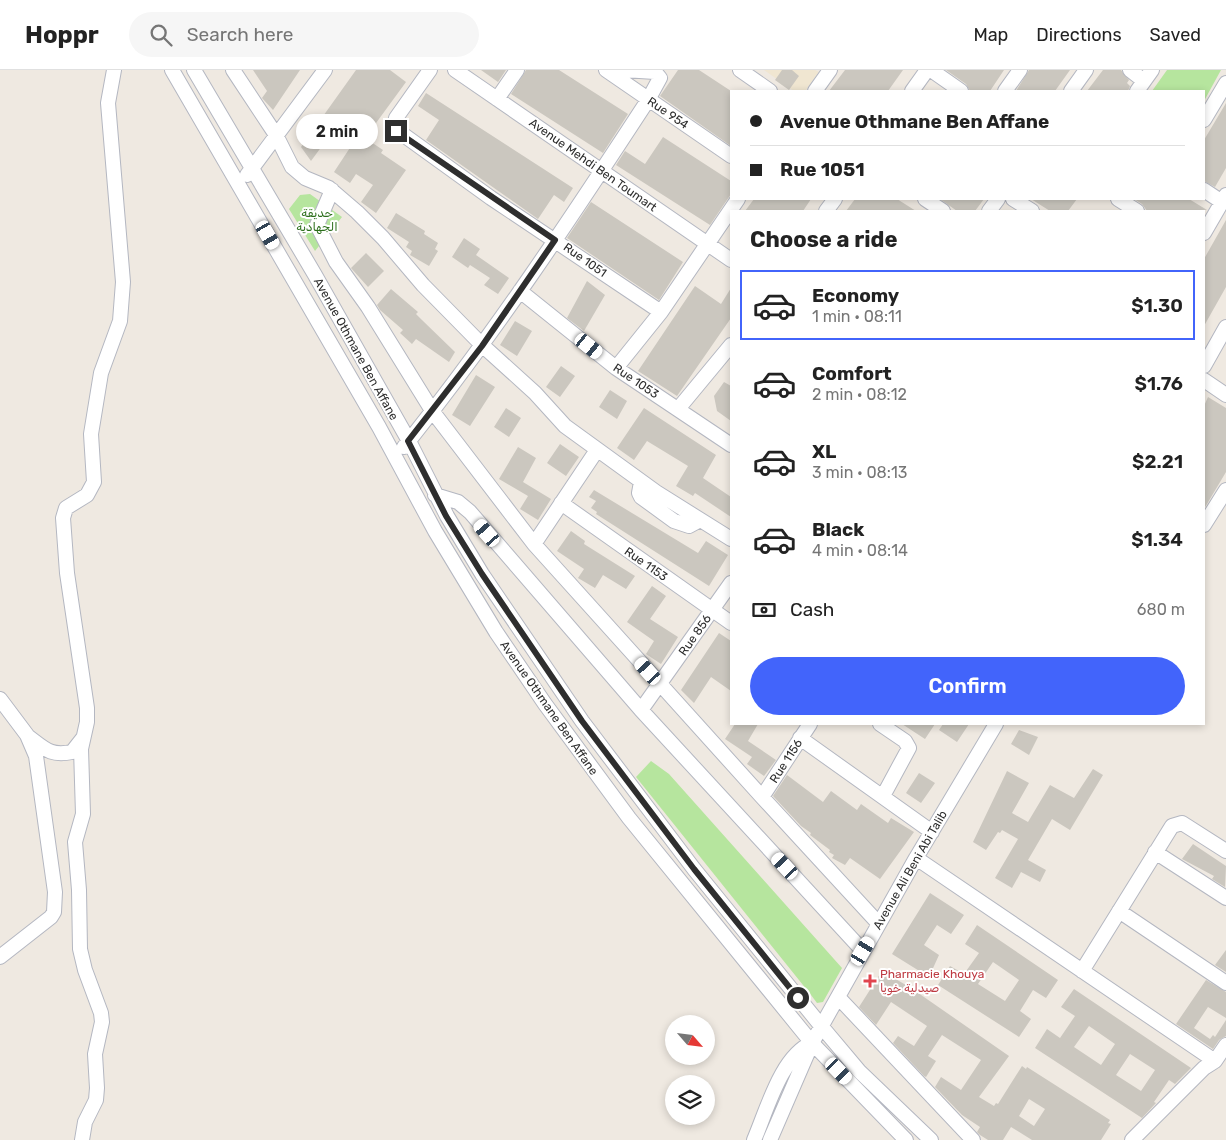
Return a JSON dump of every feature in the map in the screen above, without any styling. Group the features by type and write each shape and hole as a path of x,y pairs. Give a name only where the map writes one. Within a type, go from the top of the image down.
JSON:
{"street":[{"path":"82,1140 85,1122 96,1100 95,1054 102,1022 101,1013 84,970 80,949 79,890 75,842 83,814 81,749 84,737 86,708 67,573 63,518 66,508 88,495 94,482 90,445 97,391 106,356 120,321 122,305 124,282 108,103 114,70"},
{"name":"Avenue Othmane Ben Affane","path":"172,70 458,570 550,711 629,818 812,1043 906,1140"},
{"name":"Avenue Othmane Ben Affane","path":"194,70 252,168 408,441 435,495 482,574 582,721 694,869 822,1027 859,1071 931,1140"},
{"path":"234,70 276,136 292,167 305,178 319,182 332,190 383,238 423,285 482,346 535,393 565,426 641,482 730,538"},
{"path":"239,186 325,70"},
{"name":"Rue 1051","path":"430,70 396,118 394,128 661,312"},
{"name":"Avenue Mehdi Ben Toumart","path":"455,70 730,259"},
{"path":"497,99 517,70"},
{"name":"Rue 954","path":"606,70 730,155"},
{"path":"395,458 433,412 482,346 602,171 659,82 658,73 624,70"},
{"path":"740,70 769,90"},
{"path":"816,90 830,70"},
{"path":"913,90 927,70"},
{"path":"931,70 960,90"},
{"path":"1006,90 1020,70"},
{"path":"1072,90 1086,70"},
{"path":"1130,70 1144,81"},
{"path":"1205,118 1226,83"},
{"path":"332,190 324,204 318,225 336,262 373,316 433,412 534,544 879,924"},
{"path":"1205,190 1224,198 1205,230"},
{"path":"926,200 941,210"},
{"path":"1015,200 1030,210"},
{"path":"1120,200 1135,210"},
{"path":"616,368 661,312 730,211"},
{"name":"Rue 1053","path":"520,291 616,368 730,445"},
{"path":"1205,364 1226,327"},
{"path":"678,409 729,354"},
{"path":"1205,381 1226,394"},
{"path":"534,544 597,450"},
{"path":"1205,523 1226,490"},
{"path":"435,495 458,502 470,512 641,710 863,951"},
{"name":"Rue 1153","path":"561,503 730,622"},
{"name":"Rue 856","path":"641,710 730,584"},
{"path":"0,699 27,735 36,756 52,866 55,903 51,917 0,957"},
{"name":"Rue 1156","path":"762,797 809,725"},
{"path":"882,725 906,741 909,748 883,796"},
{"name":"Avenue Ali Beni Abi Talib","path":"812,1043 916,858 995,725"},
{"path":"27,735 51,754 72,752 84,737"},
{"path":"800,738 932,832"},
{"path":"1082,971 1172,826 1178,822 1186,824 1226,851"},
{"path":"1155,852 1226,898"},
{"path":"916,858 1215,1061"},
{"path":"1119,911 1226,983"},
{"path":"838,997 973,1140"},
{"path":"754,1140 787,1064 800,1049 812,1043"},
{"path":"770,1140 812,1043"},
{"path":"1132,1140 1204,1068 1215,1061 1226,1045"}],"shaded area":[{"path":"764,70 815,70 819,72 806,90 793,90"}],"green space":[{"path":"1167,70 1221,70 1205,99 1205,90 1153,90"},
{"name":"حديقة الجهادية","path":"310,194 342,217 315,251 289,209 300,195"},
{"path":"651,761 669,774 842,968 823,1002 817,1003 636,777"}],"building":[{"path":"253,70 300,70 273,110 262,98 267,91"},
{"path":"356,70 390,70 406,82 368,134 344,116 311,161 301,147"},
{"path":"481,70 506,70 498,82"},
{"path":"526,70 559,70 628,114 603,153 511,94"},
{"path":"678,70 699,70 730,90 730,145 660,96"},
{"path":"782,70 792,70 799,76 789,90 775,80"},
{"path":"845,70 903,70 889,90 830,90"},
{"path":"946,70 1004,70 991,90 969,90 966,84"},
{"path":"1029,70 1070,70 1056,90 1017,90"},
{"path":"1103,70 1121,70 1129,80 1127,83 1130,86 1128,90 1088,90"},
{"path":"426,93 573,188 564,202 554,195 538,219 426,140 439,120 418,106"},
{"path":"1226,103 1226,168 1215,187 1205,182 1205,138"},
{"path":"359,134 383,150 381,153 406,170 376,213 361,202 373,185 356,174 350,183 334,172"},
{"path":"663,137 730,180 730,195 710,225 616,165 625,151 645,164"},
{"path":"753,200 810,200 804,210 746,210"},
{"path":"854,200 899,200 914,210 847,210"},
{"path":"941,200 983,200 976,210 956,210"},
{"path":"1033,200 1076,200 1069,210 1048,210"},
{"path":"1136,200 1191,200 1207,210 1146,210"},
{"path":"591,202 683,262 659,300 567,238"},
{"path":"396,213 425,231 424,234 438,243 435,249 438,251 429,266 410,255 412,251 406,247 409,242 387,228"},
{"path":"1226,220 1226,287 1205,324 1205,257"},
{"path":"464,238 480,249 476,255 509,278 498,294 484,285 490,278 470,265 468,268 452,257"},
{"path":"366,253 384,271 368,287 351,268"},
{"path":"587,281 605,295 584,331 567,318"},
{"path":"695,286 721,304 730,290 730,319 677,396 638,371"},
{"path":"391,289 418,312 416,314 455,352 449,362 416,339 412,344 400,333 403,330 380,310 377,305"},
{"path":"515,321 532,331 517,356 500,345"},
{"path":"561,366 575,376 560,397 546,387"},
{"path":"476,375 495,387 470,426 452,415"},
{"path":"724,382 730,385 730,420 717,411 714,396"},
{"path":"610,390 627,401 617,419 599,407"},
{"path":"1208,397 1226,408 1226,472 1205,507 1205,404"},
{"path":"506,408 521,418 509,437 494,427"},
{"path":"644,408 716,455 703,478 730,496 730,516 695,493 693,496 676,486 688,466 647,441 634,460 617,448"},
{"path":"560,444 579,457 566,476 547,463"},
{"path":"518,447 536,458 523,482 551,499 538,520 520,509 528,496 499,479"},
{"path":"594,490 698,553 706,541 728,555 709,586 596,514 597,512 591,508 596,501 589,497"},
{"path":"571,531 585,541 584,544 635,576 626,589 603,575 595,588 578,578 584,569 557,551"},
{"path":"652,586 666,596 650,619 678,637 661,664 646,654 654,641 627,622"},
{"path":"719,633 730,640 730,690 711,677 694,703 681,690"},
{"path":"734,725 757,725 748,741 776,760 764,776 747,764 752,757 725,739"},
{"path":"904,725 934,725 925,739"},
{"path":"942,725 968,725 957,742 939,730"},
{"path":"1019,730 1038,737 1029,755 1011,744"},
{"path":"1093,769 1103,775 1070,830 1052,819 1028,860 1046,870 1040,882 1021,872 1012,888 995,878 1018,839 1002,830 1000,833 998,832 986,850 973,842 1007,771 1029,783 1012,813 1028,822 1050,785 1074,798"},
{"path":"919,773 935,783 921,803 906,793"},
{"path":"787,775 823,802 831,791 857,810 861,804 888,823 891,818 914,832 880,879 850,858 845,865 832,858 834,855 829,852 830,850 810,835 811,833 801,826 773,796"},
{"path":"1193,844 1226,866 1225,887 1212,879 1214,876 1182,859"},
{"path":"930,893 964,915 951,934 937,925 924,945 939,955 929,977 892,954"},
{"path":"977,925 1058,980 1046,998 1033,990 1020,1011 1031,1019 1019,1037 938,985 950,966 964,974 979,953 965,944","holes":["993,962 1019,980 1005,1001 978,984"]},
{"path":"1226,950 1226,972 1215,965"},
{"path":"882,971 911,988 1009,1056 979,1097 994,1106 996,1103 998,1104 1022,1066 1026,1069 1027,1067 1110,1120 1108,1123 1111,1124 1101,1140 1032,1140 1011,1127 1003,1140 988,1140 977,1132 980,1127 962,1115 935,1087 941,1077 961,1090 981,1060 942,1035 928,1056 936,1061 926,1077 893,1043 898,1036 914,1046 927,1026 891,1002 876,1025 859,1007","holes":["1029,1099 1045,1109 1034,1126 1019,1116"]},
{"path":"1206,980 1226,992 1226,1018 1208,1007 1194,1028 1210,1039 1213,1035 1215,1037 1226,1020 1226,1036 1219,1040 1213,1049 1176,1024"},
{"path":"1074,989 1191,1068 1175,1084 1169,1080 1154,1102 1156,1103 1142,1118 1035,1048 1047,1029 1060,1038 1075,1016 1061,1007","holes":["1089,1026 1115,1044 1101,1065 1074,1047","1130,1054 1155,1070 1141,1091 1116,1075"]}],"place":[{"name":"Pharmacie Khouya صيدلية خويا","path":"870,981"}],"route":[{"path":"396,131 491,198 555,240 482,346 433,412 408,441 446,516 482,574 582,721 643,804 798,998"}]}
